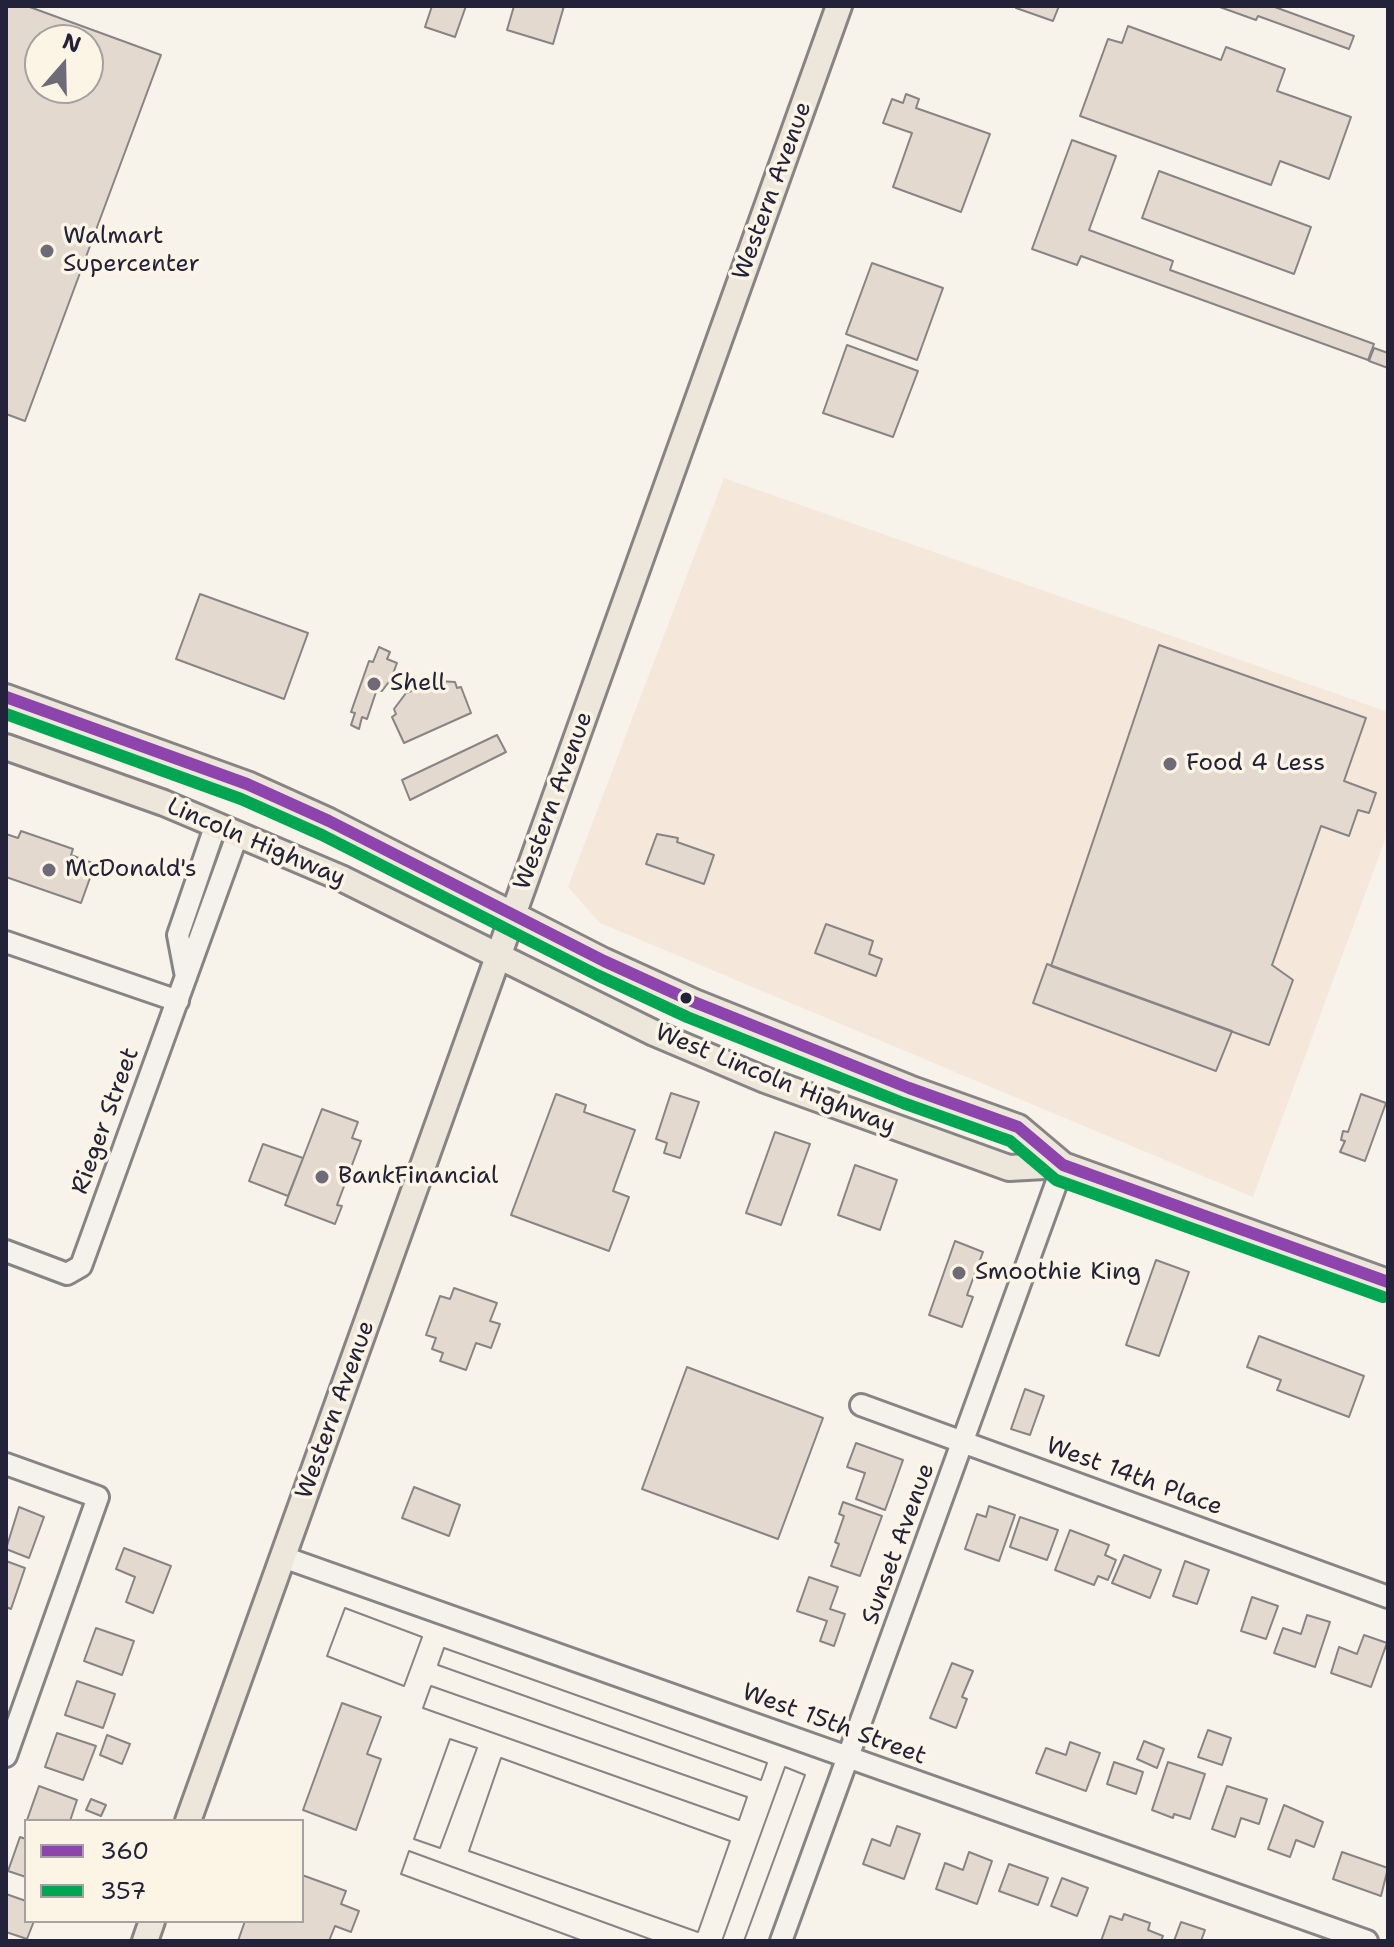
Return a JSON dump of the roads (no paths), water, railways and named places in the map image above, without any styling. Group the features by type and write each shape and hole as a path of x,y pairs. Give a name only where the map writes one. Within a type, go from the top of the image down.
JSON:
{"main road":[{"name":"Western Avenue","path":"189,1819 839,6"},
{"name":"Lincoln Highway","path":"6,697 247,784 329,821 514,914"},
{"name":"Lincoln Highway","path":"6,747 227,828 350,882 498,957"},
{"name":"West Lincoln Highway","path":"514,914 604,961 694,1002 909,1088 1018,1127 1063,1165 1388,1282"},
{"name":"West Lincoln Highway","path":"498,957 654,1033 845,1111 1009,1168 1063,1165"}],"street":[{"name":"Rieger Street","path":"6,1251 67,1274 81,1266 186,978 178,935 227,828"},
{"path":"6,942 178,1001"},
{"name":"Sunset Avenue","path":"781,1941 1063,1165"},
{"name":"West 14th Place","path":"861,1405 1388,1597"},
{"path":"6,1464 98,1497 6,1756"},
{"name":"West 15th Street","path":"283,1557 1367,1941"}],"place":[{"name":"Walmart Supercenter","path":"47,251"},
{"name":"Shell","path":"374,684"},
{"name":"Food 4 Less","path":"1170,764"},
{"name":"McDonald's","path":"49,870"},
{"name":"BankFinancial","path":"322,1177"},
{"name":"Smoothie King","path":"959,1273"}]}
